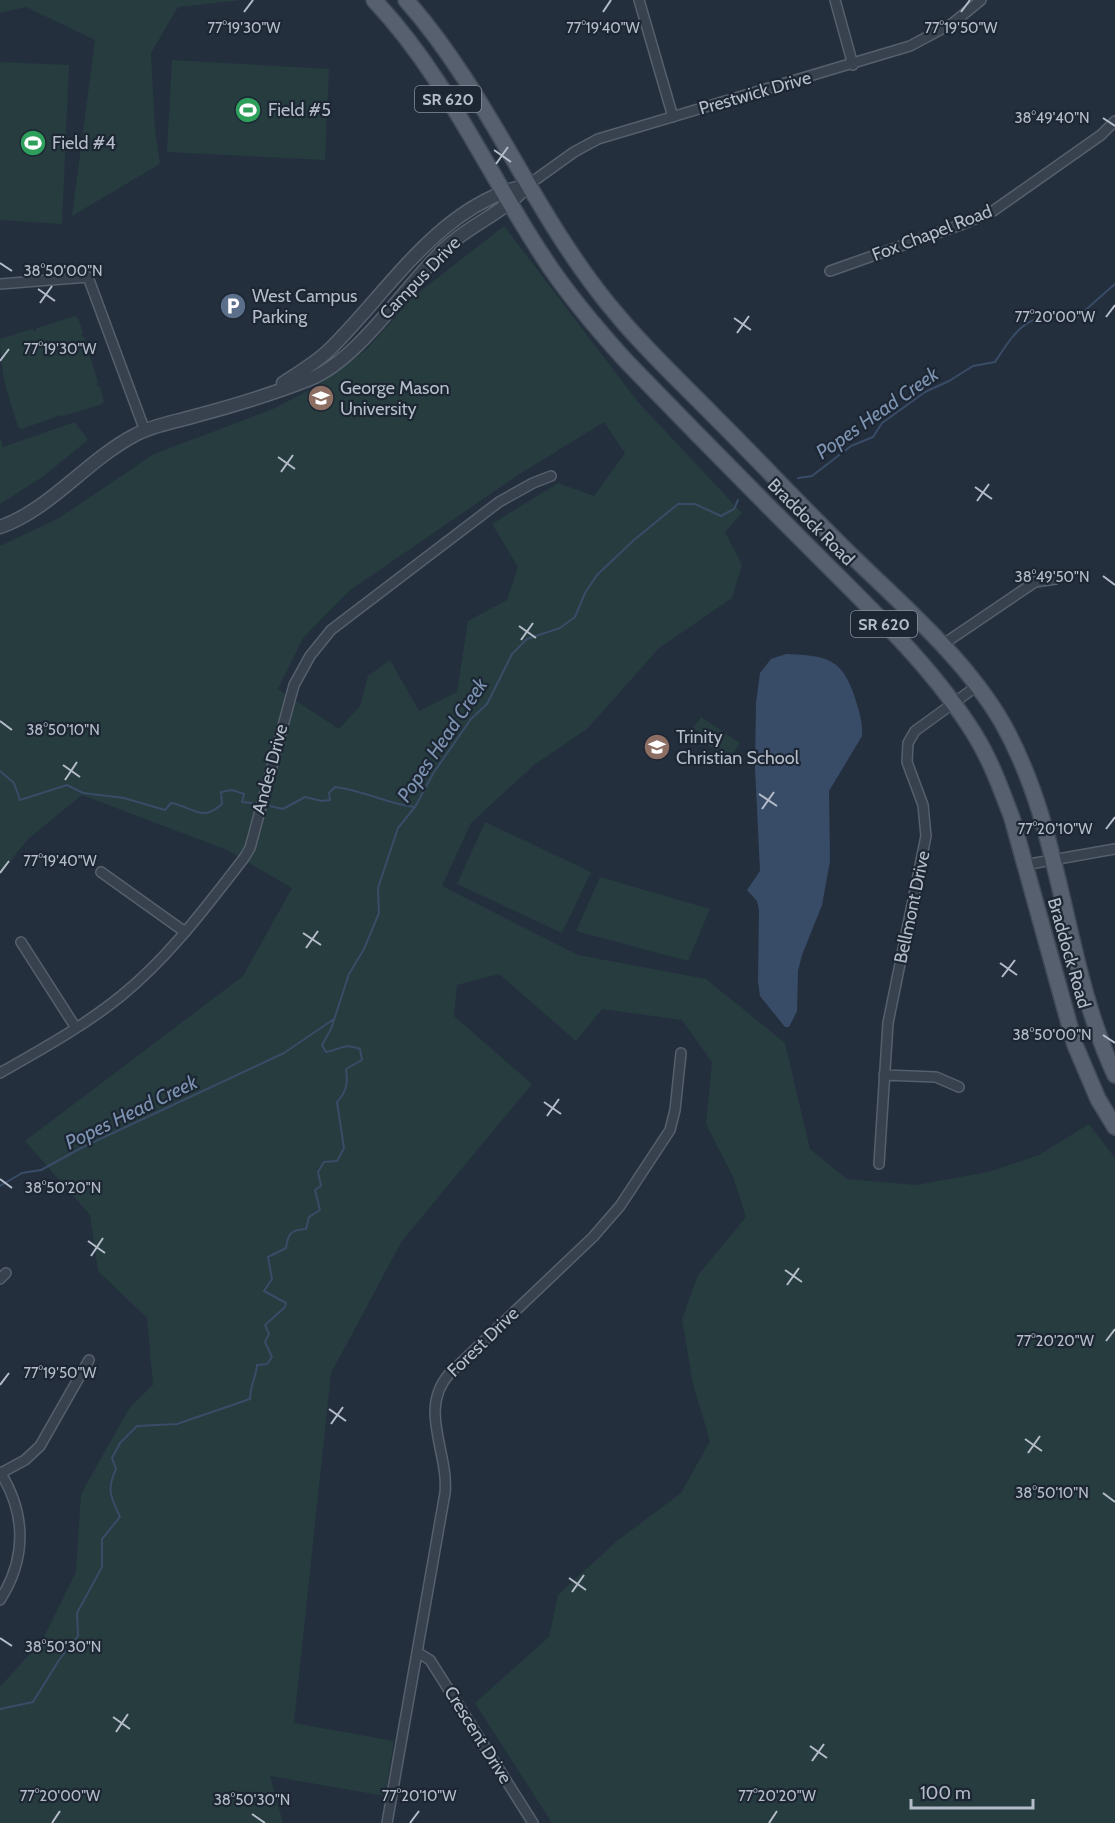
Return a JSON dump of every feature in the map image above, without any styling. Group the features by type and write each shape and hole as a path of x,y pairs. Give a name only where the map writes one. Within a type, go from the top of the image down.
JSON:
{"main road":[{"name":"Braddock Road","path":"374,0 425,62 566,290 599,331 902,644 954,703 992,767 1012,818 1075,1045 1098,1099 1115,1128"},
{"name":"Braddock Road","path":"406,0 467,83 576,264 620,319 942,645 978,686 1002,722 1023,766 1054,860 1091,1009 1115,1075"}],"street":[{"path":"639,0 673,117"},
{"path":"835,0 853,65"},
{"name":"Prestwick Drive","path":"528,186 589,143 910,46 932,36 960,18 981,0"},
{"name":"Fox Chapel Road","path":"830,271 963,224 993,211 1092,142 1115,121"},
{"name":"Campus Drive","path":"268,393 326,352 410,260 440,232 503,191 528,186"},
{"name":"Campus Drive","path":"0,528 26,515 119,444 145,431 310,379 337,361 363,338 446,248 469,230 511,204 528,186"},
{"path":"0,284 88,277 145,431"},
{"name":"Andes Drive","path":"0,1073 76,1028 121,996 168,953 250,848 294,685 318,644 346,617 489,509 511,494 550,476"},
{"path":"942,645 1035,582 1056,579"},
{"name":"Bellmont Drive","path":"879,1164 888,1023 926,836 923,805 907,762 906,751 915,732 978,686"},
{"path":"1024,865 1115,849"},
{"path":"101,872 185,932"},
{"path":"21,942 76,1028"},
{"name":"Forest Drive","path":"387,1823 446,1485 445,1464 434,1419 439,1389 449,1374 593,1238 620,1206 670,1130 675,1110 681,1053"},
{"path":"884,1075 936,1077 959,1087"},
{"path":"0,1600 11,1577 21,1530 15,1498 0,1473 25,1460 40,1446 89,1360"},
{"name":"Crescent Drive","path":"417,1652 430,1660 533,1823"}],"green space":[{"path":"0,0 242,0 178,7 151,53 155,129 160,164 72,216 95,40 26,7 0,13"},
{"name":"Field #5","path":"172,60 329,69 325,160 167,152"},
{"name":"Field #4","path":"0,62 69,65 62,224 0,220"},
{"path":"504,226 638,402 742,513 725,532 742,565 732,598 659,648 587,729 534,765 471,823 442,886 578,955 706,979 785,1043 810,1149 847,1179 916,1185 988,1172 1039,1155 1089,1124 1115,1158 1115,1823 552,1823 475,1703 549,1637 558,1595 617,1541 681,1493 710,1441 693,1384 682,1319 698,1275 746,1217 733,1177 706,1124 712,1062 682,1020 602,1009 576,1041 499,974 457,985 454,1016 532,1084 402,1241 331,1373 294,1723 394,1741 385,1796 270,1776 283,1823 0,1823 0,1687 43,1639 76,1572 81,1494 130,1407 153,1385 147,1318 98,1271 90,1215 25,1141 243,976 292,888 227,850 82,795 28,839 0,874 0,546 59,518 154,454 273,409 317,386 366,350 413,297","holes":["604,422 625,453 594,496 558,483 492,524 518,567 507,600 468,621 457,692 419,711 390,660 368,676 360,706 339,729 278,689 303,638 349,591 518,475"]},
{"path":"75,316 83,332 81,336 84,337 98,382 96,385 100,387 104,401 102,404 22,429 18,427 6,385 0,339 32,329 35,331 37,328"},
{"path":"75,422 88,440 41,478 0,504 0,437 3,447"},
{"path":"701,717 740,743 729,760 706,744 709,739 693,728"},
{"path":"485,822 591,872 562,933 457,884"},
{"path":"600,877 710,909 688,961 576,931"}],"water":[{"path":"786,654 822,658 838,667 850,684 862,731 862,736 829,791 830,861 822,905 798,971 797,1011 789,1027 785,1027 760,996 758,981 759,910 757,901 747,890 760,871 755,768 756,703 760,673 771,659"}],"waterway":[{"name":"Popes Head Creek","path":"798,478 812,476 851,446 873,437 882,423 925,392 973,366 995,362 1018,330 1026,324 1045,317 1073,321 1115,284"},
{"name":"Popes Head Creek","path":"0,1709 33,1702 59,1660 78,1636 77,1613 102,1567 102,1539 120,1517 110,1488 116,1469 112,1458 120,1443 137,1426 177,1424 250,1399 257,1365 267,1364 272,1357 265,1342 269,1334 265,1325 285,1307 286,1303 264,1291 272,1279 268,1257 286,1248 291,1233 306,1229 309,1217 320,1210 315,1190 321,1186 318,1172 324,1162 337,1161 344,1148 337,1102 346,1087 346,1069 362,1060 360,1049 345,1046 326,1052 322,1045 331,1029 349,974 364,949 379,913 378,888 398,828 415,807 434,772 471,719 487,704 512,654 527,639 560,628 575,617 585,593 597,575 634,540 678,504 695,504 721,516 734,509 738,500"},
{"path":"0,771 14,783 20,800 67,785 83,793 124,798 165,810 171,803 203,813 215,810 222,804 221,792 232,790 244,794 242,802 252,803"},
{"path":"270,806 283,809 305,797 322,801 330,800 329,793 335,787 415,807"},
{"name":"Popes Head Creek","path":"0,1186 22,1173 41,1170 83,1147 284,1053 334,1019"}],"place":[{"name":"Field #5","path":"248,110"},
{"name":"Field #4","path":"33,143"},
{"name":"West Campus Parking","path":"233,306"},
{"name":"George Mason University","path":"321,398"},
{"name":"Trinity Christian School","path":"657,747"}]}
